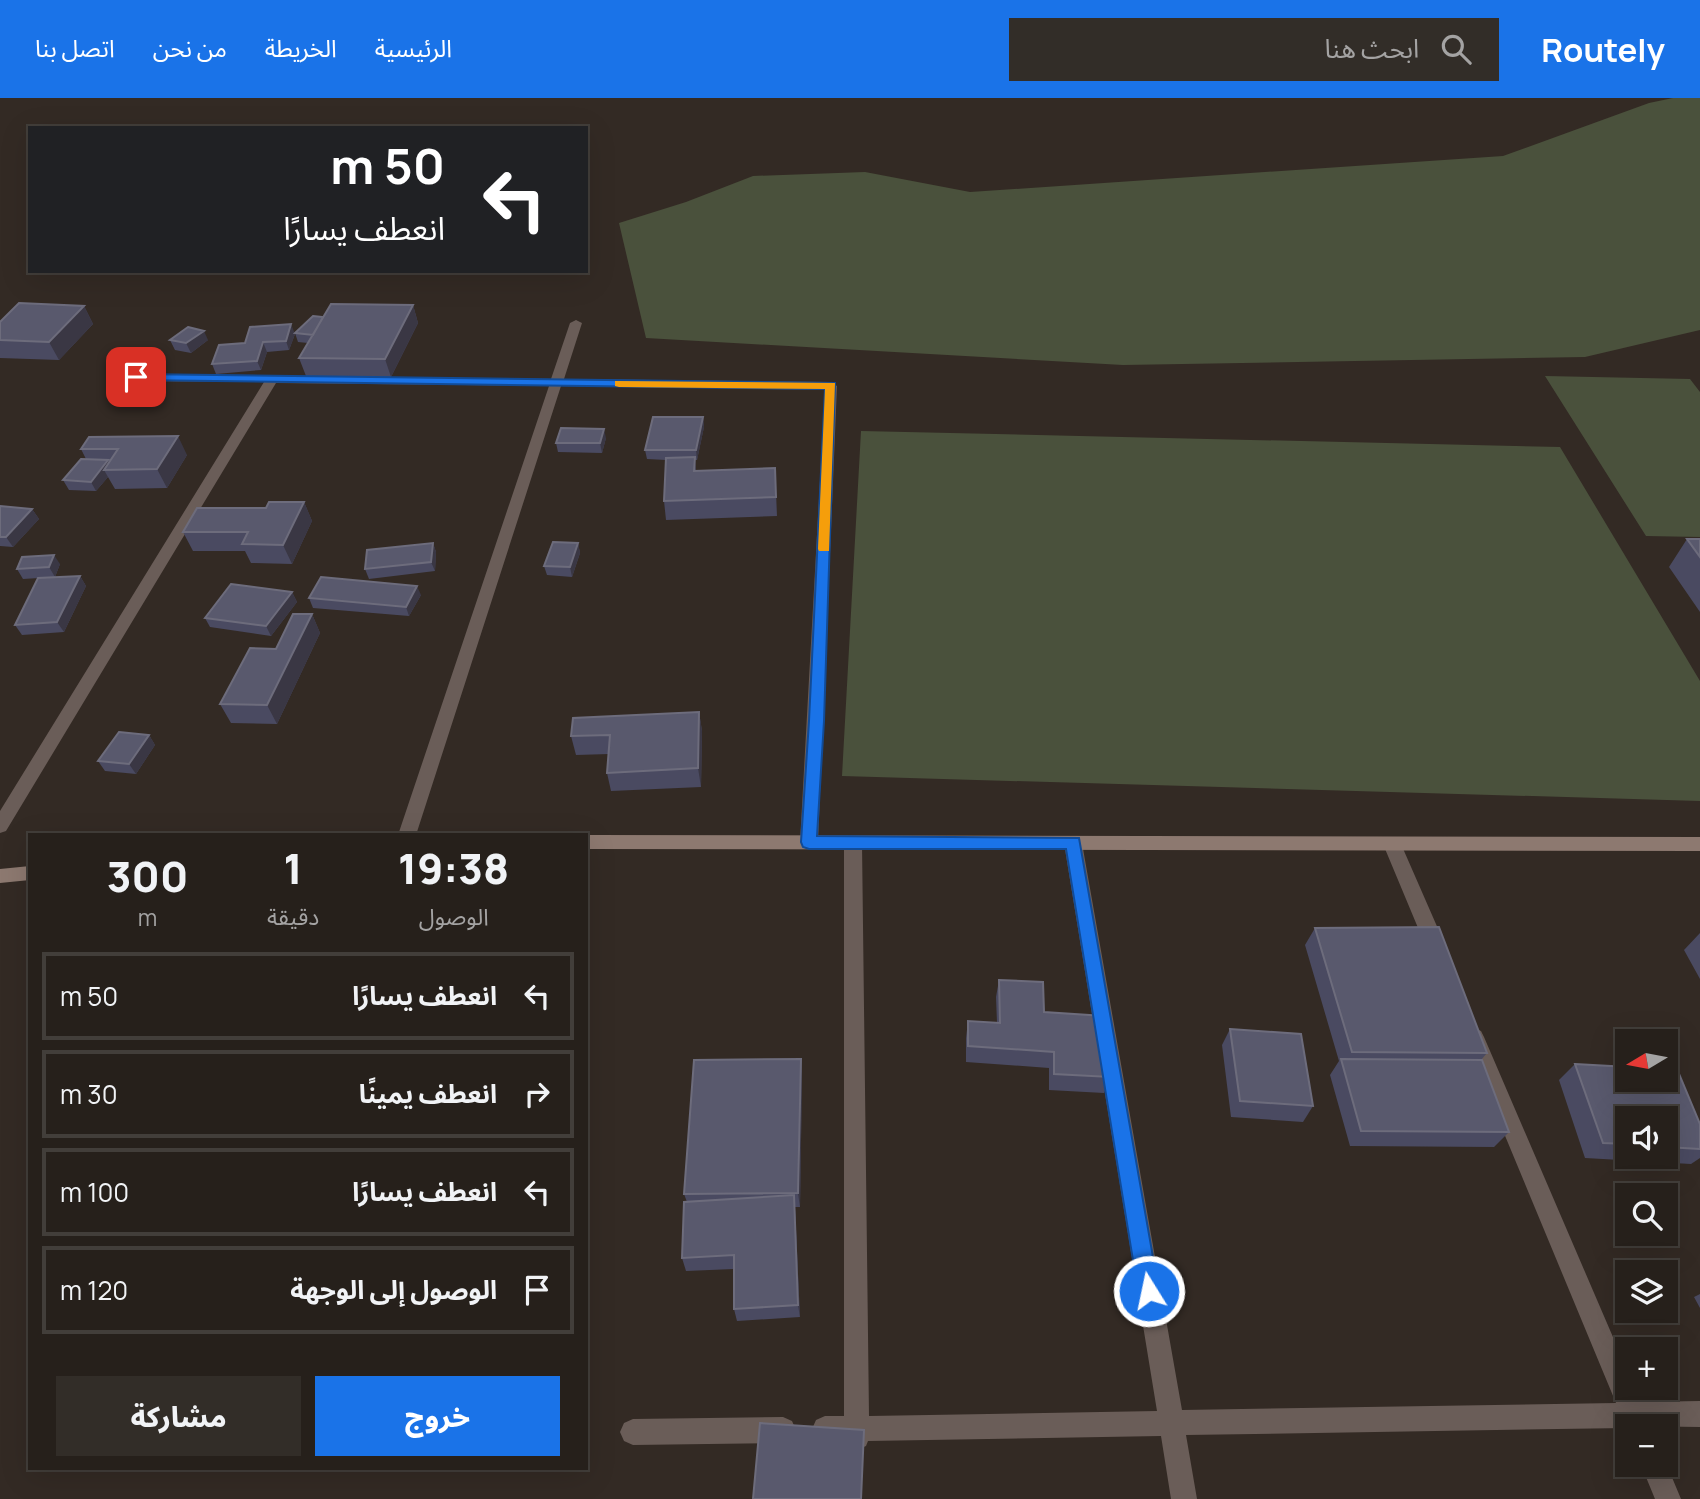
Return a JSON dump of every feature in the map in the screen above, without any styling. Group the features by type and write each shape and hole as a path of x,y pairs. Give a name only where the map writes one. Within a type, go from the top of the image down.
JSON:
{"main road":[{"path":"588,842 1700,844"},
{"path":"0,876 28,873"}],"street":[{"path":"408,833 576,323"},
{"path":"136,377 831,386 817,721 809,842"},
{"path":"0,826 273,378"},
{"path":"853,842 858,1464"},
{"path":"1073,843 1184,1499"},
{"path":"1392,844 1446,971"},
{"path":"1467,1021 1633,1414"},
{"path":"1678,1416 1700,1414"},
{"path":"633,1432 1171,1423 1615,1421"},
{"path":"1659,1477 1668,1499"}],"green space":[{"path":"1673,98 1700,98 1700,330 1585,357 1123,365 646,338 619,223 686,202 753,176 865,172 970,192 1503,156 1649,103"},
{"path":"1545,376 1690,379 1700,392 1700,537 1646,536"},
{"path":"861,431 1560,447 1700,681 1700,801 842,776"}],"building":[{"path":"19,303 84,306 49,342 0,340 0,322"},
{"path":"331,304 413,305 385,359 299,358"},
{"path":"313,316 323,317 313,335 295,333"},
{"path":"291,324 286,341 263,342 257,361 212,364 219,345 245,343 250,327"},
{"path":"188,327 204,331 186,343 170,340"},
{"path":"653,417 703,417 696,450 645,450"},
{"path":"561,428 604,429 600,443 556,443"},
{"path":"178,436 157,469 104,470 118,449 81,449 89,437"},
{"path":"695,457 694,471 775,468 776,497 664,501 666,458"},
{"path":"81,459 108,460 91,482 63,480"},
{"path":"269,502 304,502 283,545 242,544 248,532 183,532 197,508 266,508"},
{"path":"0,506 32,509 6,537 0,537"},
{"path":"1687,539 1700,539 1700,557"},
{"path":"553,542 578,543 570,567 544,566"},
{"path":"433,543 431,562 365,569 367,550"},
{"path":"54,555 49,567 17,569 22,557"},
{"path":"80,576 57,622 15,625 38,578"},
{"path":"321,577 417,586 406,607 309,598"},
{"path":"231,584 292,592 266,626 205,618"},
{"path":"293,614 312,614 267,705 220,704 250,648 276,649"},
{"path":"699,712 698,768 607,773 610,735 571,736 573,718"},
{"path":"119,732 149,735 129,764 98,761"},
{"path":"1439,927 1487,1053 1352,1052 1315,928"},
{"path":"999,980 1043,982 1044,1012 1104,1016 1110,1077 1054,1074 1054,1052 968,1046 968,1021 1000,1023"},
{"path":"1230,1029 1301,1034 1313,1106 1240,1101"},
{"path":"801,1059 798,1193 684,1194 694,1060"},
{"path":"1341,1059 1482,1060 1509,1132 1361,1131"},
{"path":"1575,1064 1615,1066 1615,1092 1678,1092 1678,1071 1700,1124 1700,1149 1678,1148 1678,1106 1615,1106 1615,1143 1603,1143"},
{"path":"794,1195 798,1305 734,1309 734,1255 682,1258 684,1202"},
{"path":"760,1423 864,1430 861,1499 753,1499"}],"slow traffic":[{"path":"619,383 831,386 824,549"}],"route":[{"path":"136,377 831,386 817,721 809,842 1073,843 1149,1291"}]}
